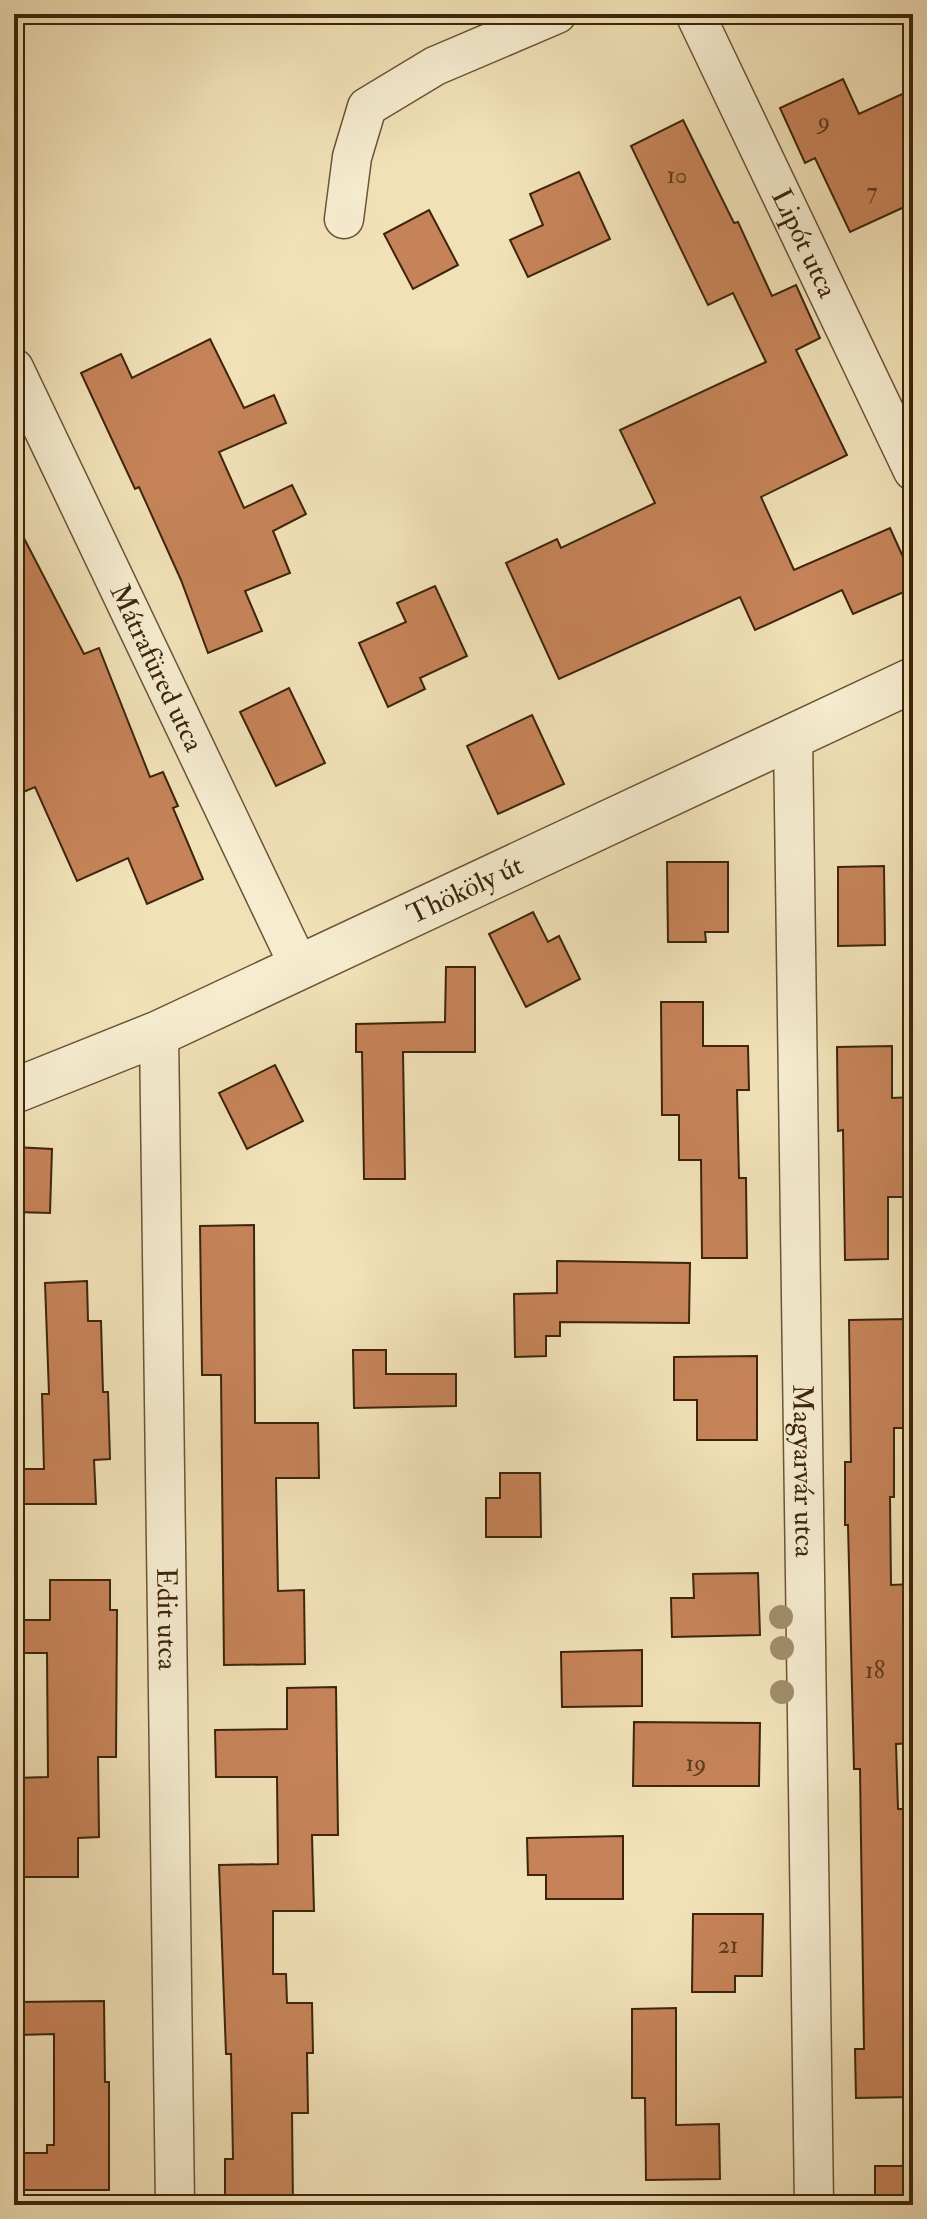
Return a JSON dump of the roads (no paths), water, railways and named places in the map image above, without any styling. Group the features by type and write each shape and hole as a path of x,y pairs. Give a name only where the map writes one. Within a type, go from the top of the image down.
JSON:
{"street":[{"path":"344,219 352,157 367,107 435,66 557,14"},
{"name":"Lipót utca","path":"695,14 913,471"},
{"name":"Mátrafüred utca","path":"14,368 299,966"},
{"name":"Thököly út","path":"14,1091 159,1033 913,680"},
{"name":"Magyarvár utca","path":"793,737 814,2205"},
{"name":"Edit utca","path":"159,1033 175,2205"}]}
